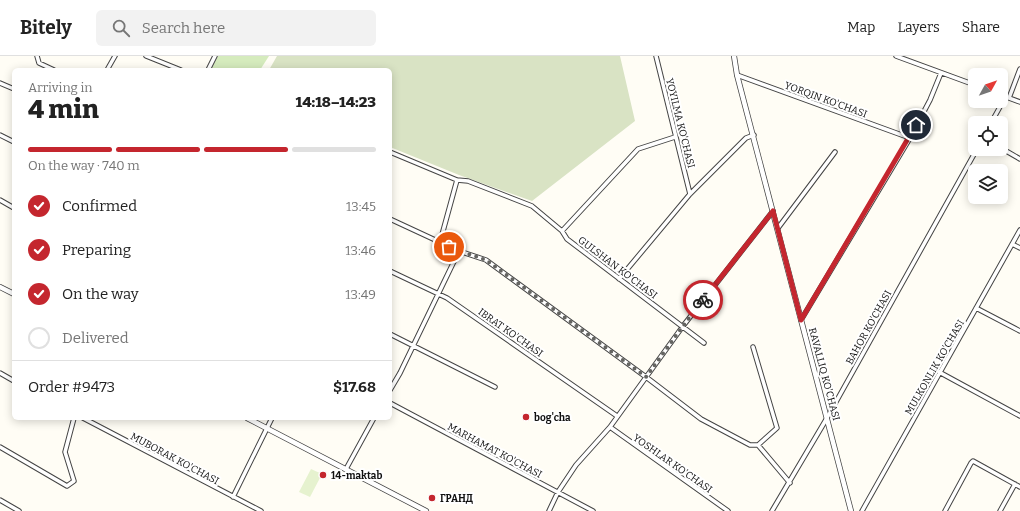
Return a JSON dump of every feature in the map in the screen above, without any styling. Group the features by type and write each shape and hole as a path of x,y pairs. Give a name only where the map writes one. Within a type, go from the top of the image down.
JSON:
{"street":[{"path":"37,56 39,63 50,68"},
{"path":"109,68 115,56"},
{"path":"146,56 176,68"},
{"path":"209,68 215,56"},
{"name":"YOYILMA KO'CHASI","path":"656,56 690,194"},
{"name":"RAVALLIQ KO'CHASI","path":"734,56 737,75 754,135 851,511"},
{"path":"896,56 968,83"},
{"path":"1008,95 1020,69"},
{"path":"801,320 910,138 930,100 941,73"},
{"name":"YORQIN KO'CHASI","path":"737,75 910,138"},
{"path":"0,83 12,88"},
{"path":"1008,97 1020,102"},
{"path":"0,135 12,141"},
{"path":"619,279 690,194 746,138 754,135"},
{"path":"562,231 638,149 675,137"},
{"path":"778,228 835,152"},
{"path":"1008,152 1020,159"},
{"name":"GULSHAN KO'CHASI","path":"392,153 457,180 468,181 532,206 562,231 567,239 704,343"},
{"name":"BAHOR KO'CHASI","path":"772,511 790,483 827,418 973,156"},
{"path":"440,242 457,180"},
{"path":"0,200 12,207"},
{"path":"549,511 558,492 576,465 610,427 683,326 773,211"},
{"path":"392,220 458,251 486,260 701,419 750,445 758,445 777,428 753,347"},
{"name":"MULKONLIK KO'CHASI","path":"862,511 1020,230"},
{"path":"1012,244 1020,248"},
{"path":"392,387 400,373 458,251"},
{"name":"IBRAT KO'CHASI","path":"392,272 454,302 617,416"},
{"path":"0,287 12,293"},
{"path":"976,308 1020,331"},
{"path":"392,335 495,387"},
{"path":"940,372 1020,416"},
{"path":"0,373 12,380"},
{"name":"MARHAMAT KO'CHASI","path":"392,404 593,511"},
{"path":"0,447 67,486 74,481 65,452 73,420"},
{"name":"MUBORAK KO'CHASI","path":"87,420 233,498 261,511"},
{"path":"251,420 426,511"},
{"path":"233,498 271,420"},
{"path":"346,469 373,420"},
{"name":"YOSHLAR KO'CHASI","path":"610,427 728,511"},
{"path":"758,445 790,483"},
{"path":"945,511 973,461 1020,487"},
{"path":"1000,511 1015,484"},
{"path":"0,500 19,511"}],"green space":[{"path":"218,56 269,56 261,68 212,68"},
{"path":"277,56 620,56 635,121 532,201 459,175 392,148 392,68 270,68"},
{"path":"311,469 322,474 310,497 299,492"}],"way so far":[{"path":"449,247 486,260 646,377 703,300"}],"place":[{"name":"bog'cha","path":"526,417"},
{"name":"14-maktab","path":"323,475"},
{"name":"ГРАНД","path":"432,498"}],"route":[{"path":"703,300 773,211 801,320 910,138 916,125"}]}
